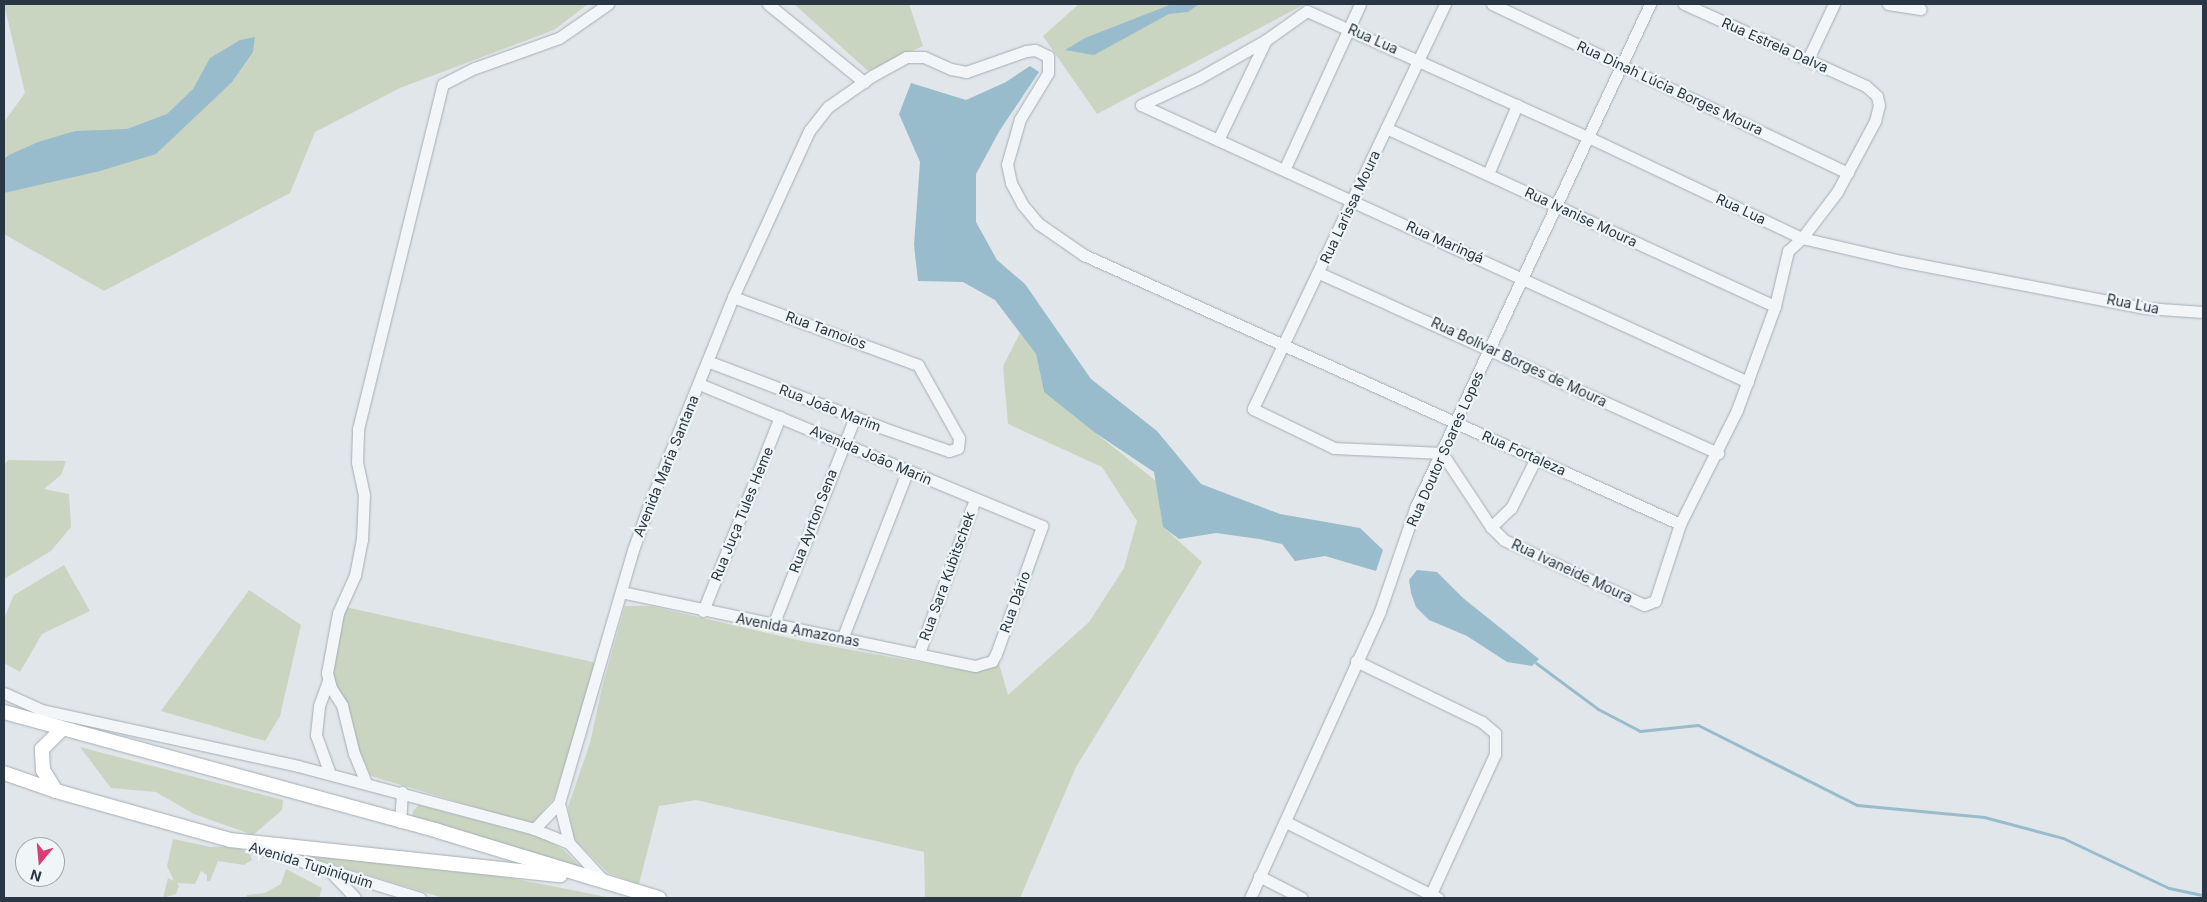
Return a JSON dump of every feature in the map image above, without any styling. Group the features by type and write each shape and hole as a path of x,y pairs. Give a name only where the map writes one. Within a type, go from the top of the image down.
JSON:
{"main road":[{"path":"4,712 400,822 659,898"},
{"path":"56,792 43,770 42,749 46,742 62,729"},
{"path":"4,773 56,792 230,840 600,881"}],"street":[{"path":"330,774 316,736 319,706 328,681 338,613 355,575 362,540 364,495 357,462 358,429 443,84 559,38 608,4"},
{"path":"768,4 868,79"},
{"path":"1285,168 1360,4"},
{"name":"Rua Larissa Moura","path":"1442,453 1334,448 1253,409 1286,344 1445,4"},
{"name":"Rua Dinah Lúcia Borges Moura","path":"1492,4 1848,173"},
{"name":"Rua Doutor Soares Lopes","path":"1250,898 1380,611 1416,506 1457,423 1555,205 1650,4"},
{"name":"Rua Estrela Dalva","path":"1684,4 1866,86 1877,96 1878,113 1848,173"},
{"path":"1808,59 1834,4"},
{"path":"1888,4 1921,9"},
{"name":"Rua Lua","path":"1266,40 1307,11 1419,59 1802,238 1901,261 2146,308 2203,312"},
{"path":"1218,140 1266,40"},
{"name":"Rua Maringá","path":"1266,40 1200,78 1141,104 1218,140 1285,168 1748,382"},
{"name":"Avenida Maria Santana","path":"559,803 649,504 733,297 809,131 828,107 868,79 913,55 951,69 972,72 1026,51 1042,51 1048,56 1048,73 1020,119 1007,164 1011,184 1022,204 1039,224 1084,255 1286,344"},
{"path":"1488,174 1517,105"},
{"name":"Rua Ivanise Moura","path":"1386,128 1775,306"},
{"path":"1680,524 1718,453 1748,382 1775,306 1788,251 1802,238 1848,173"},
{"name":"Rua Bolívar Borges de Moura","path":"1319,273 1718,453"},
{"name":"Rua Tamoios","path":"733,297 918,365 959,438 955,451"},
{"name":"Rua Fortaleza","path":"1286,344 1680,524"},
{"name":"Rua João Marim","path":"707,361 855,417 955,451"},
{"name":"Avenida João Marin","path":"699,384 1042,526"},
{"name":"Rua Juça Tules Heme","path":"704,611 780,417"},
{"name":"Rua Ayrton Sena","path":"773,625 855,417"},
{"name":"Rua Ivaneide Moura","path":"1442,453 1491,527 1504,540 1644,604 1655,601 1680,524"},
{"path":"1491,527 1511,508 1536,458"},
{"path":"842,639 908,470"},
{"name":"Rua Sara Kubitschek","path":"919,653 975,499"},
{"name":"Rua Dário","path":"975,666 992,661 996,654 1042,526"},
{"name":"Avenida Amazonas","path":"621,592 704,611 919,653 975,666"},
{"path":"1286,822 1433,897 1495,754 1495,733 1482,722 1356,661"},
{"path":"328,681 342,706 366,783"},
{"path":"4,692 42,710 330,774 402,792 534,829 569,843"},
{"path":"400,822 402,792"},
{"path":"534,829 559,803"},
{"path":"559,803 569,843 600,881"},
{"name":"Avenida Tupiniquim","path":"230,840 420,898"},
{"path":"330,871 354,898"},
{"path":"1259,876 1302,898"}],"green space":[{"path":"4,4 588,4 554,30 400,88 315,132 290,193 104,291 4,234 4,122 25,93"},
{"path":"794,4 909,4 923,46 868,71"},
{"path":"1079,4 1305,4 1097,114 1043,36"},
{"path":"1020,333 1036,354 1044,392 1156,481 1163,527 1202,562 1076,767 1020,898 925,898 924,852 696,800 659,806 639,884 608,873 574,839 568,807 590,743 603,683 625,606 651,606 802,641 973,672 998,660 1008,695 1089,622 1124,568 1137,521 1102,467 1008,424 1003,366"},
{"path":"8,460 66,461 61,475 44,489 69,494 71,527 51,551 4,579 4,465"},
{"path":"64,565 90,611 42,634 20,672 4,663 4,618 14,595"},
{"path":"249,590 301,625 280,716 265,741 161,711"},
{"path":"341,606 597,663 554,798 532,824 371,776 328,681"},
{"path":"80,747 283,800 282,810 253,835 194,814 156,792 111,788"},
{"path":"419,805 543,838 564,850 588,874 412,822 413,811"},
{"path":"173,839 211,847 234,846 250,853 252,860 244,865 218,861 210,881 207,881 207,875 201,871 195,884 177,883 179,886 176,894 163,898 168,878 174,881 167,866"},
{"path":"303,855 505,877 612,898 443,898"},
{"path":"286,869 322,888 319,898 246,898 247,895 265,893 281,884"}],"water":[{"path":"1172,4 1199,4 1188,12 1169,14 1094,55 1065,50 1085,38"},
{"path":"255,37 253,52 232,82 156,154 100,171 4,193 4,159 9,155 38,142 75,131 127,129 167,114 193,89 210,58 240,40"},
{"path":"1030,66 1039,72 1000,130 976,174 976,222 997,260 1025,284 1091,379 1157,431 1201,484 1280,514 1360,528 1383,550 1376,571 1325,556 1295,561 1282,544 1259,539 1216,533 1179,539 1163,527 1154,472 1094,432 1044,392 1036,354 995,300 963,282 918,281 914,245 920,162 899,114 911,83 966,100 1006,82"},
{"path":"1417,570 1437,572 1463,598 1539,659 1532,666 1507,662 1467,636 1429,620 1416,607 1411,593 1409,580"}],"waterway":[{"path":"1536,663 1598,709 1640,731 1698,725 1857,805 1984,817 2063,838 2169,888 2203,895"}]}
